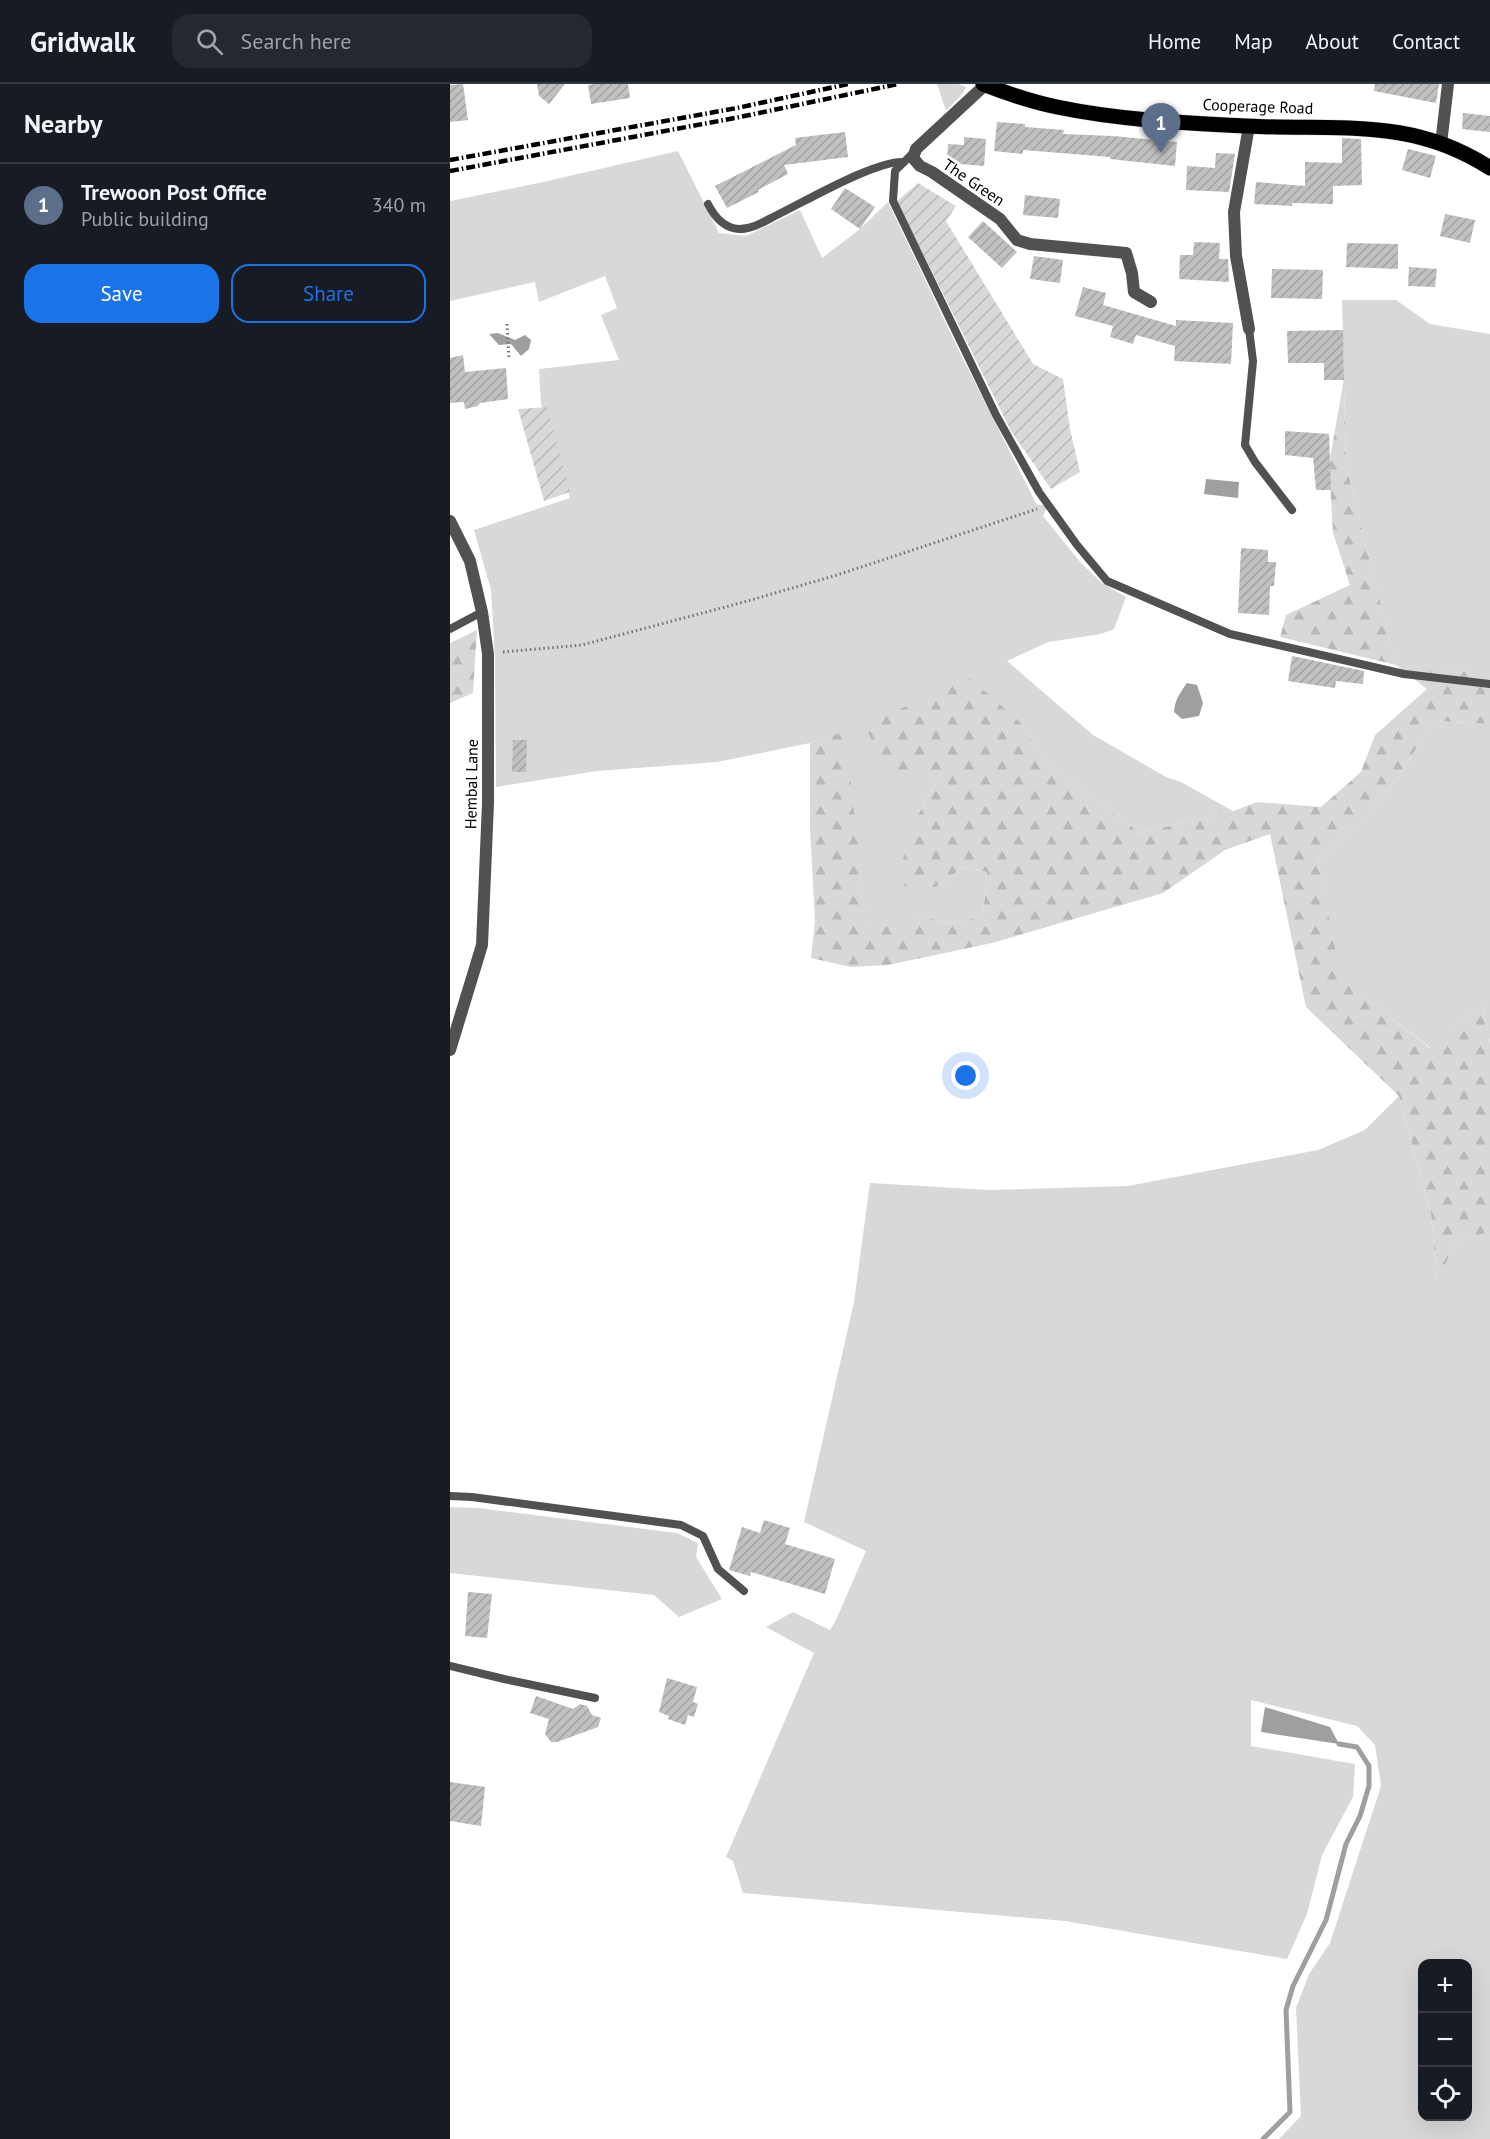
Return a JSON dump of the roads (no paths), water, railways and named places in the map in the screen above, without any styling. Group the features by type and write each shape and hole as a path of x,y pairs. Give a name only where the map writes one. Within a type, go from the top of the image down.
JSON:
{"main road":[{"name":"Cooperage Road","path":"984,84 1054,107 1094,113 1249,126 1368,128 1417,136 1441,144 1490,168"}],"street":[{"path":"916,149 984,84"},
{"path":"1441,144 1448,84"},
{"path":"1249,126 1234,220 1236,256 1250,329"},
{"name":"The Green","path":"916,149 913,158 920,166 1000,219 1017,240 1030,244 1126,253 1132,273 1134,292 1151,302"},
{"name":"Hembal Lane","path":"450,520 470,561 482,612 488,665 488,803 482,945 450,1050"}],"lane":[{"path":"916,149 895,171 893,201 996,415 1048,505 1077,545 1107,580 1230,634 1404,674 1490,684"},
{"path":"708,204 715,217 723,223 737,229 754,226 843,182 892,161 904,162"},
{"path":"1250,329 1253,361 1245,445 1255,462 1292,510"},
{"path":"450,630 482,612"},
{"path":"450,1496 681,1525 703,1536 718,1569 744,1591"},
{"path":"450,1666 595,1698"}],"waterway":[{"path":"1263,2139 1290,2112 1286,2010 1293,1986 1326,1920 1346,1844 1360,1816 1369,1786 1369,1766 1357,1747 1339,1744"}],"railway":[{"path":"450,160 737,108 848,84"},
{"path":"450,171 735,118 898,84"}],"place":[{"name":"Trewoon Post Office","path":"1161,153"}]}
